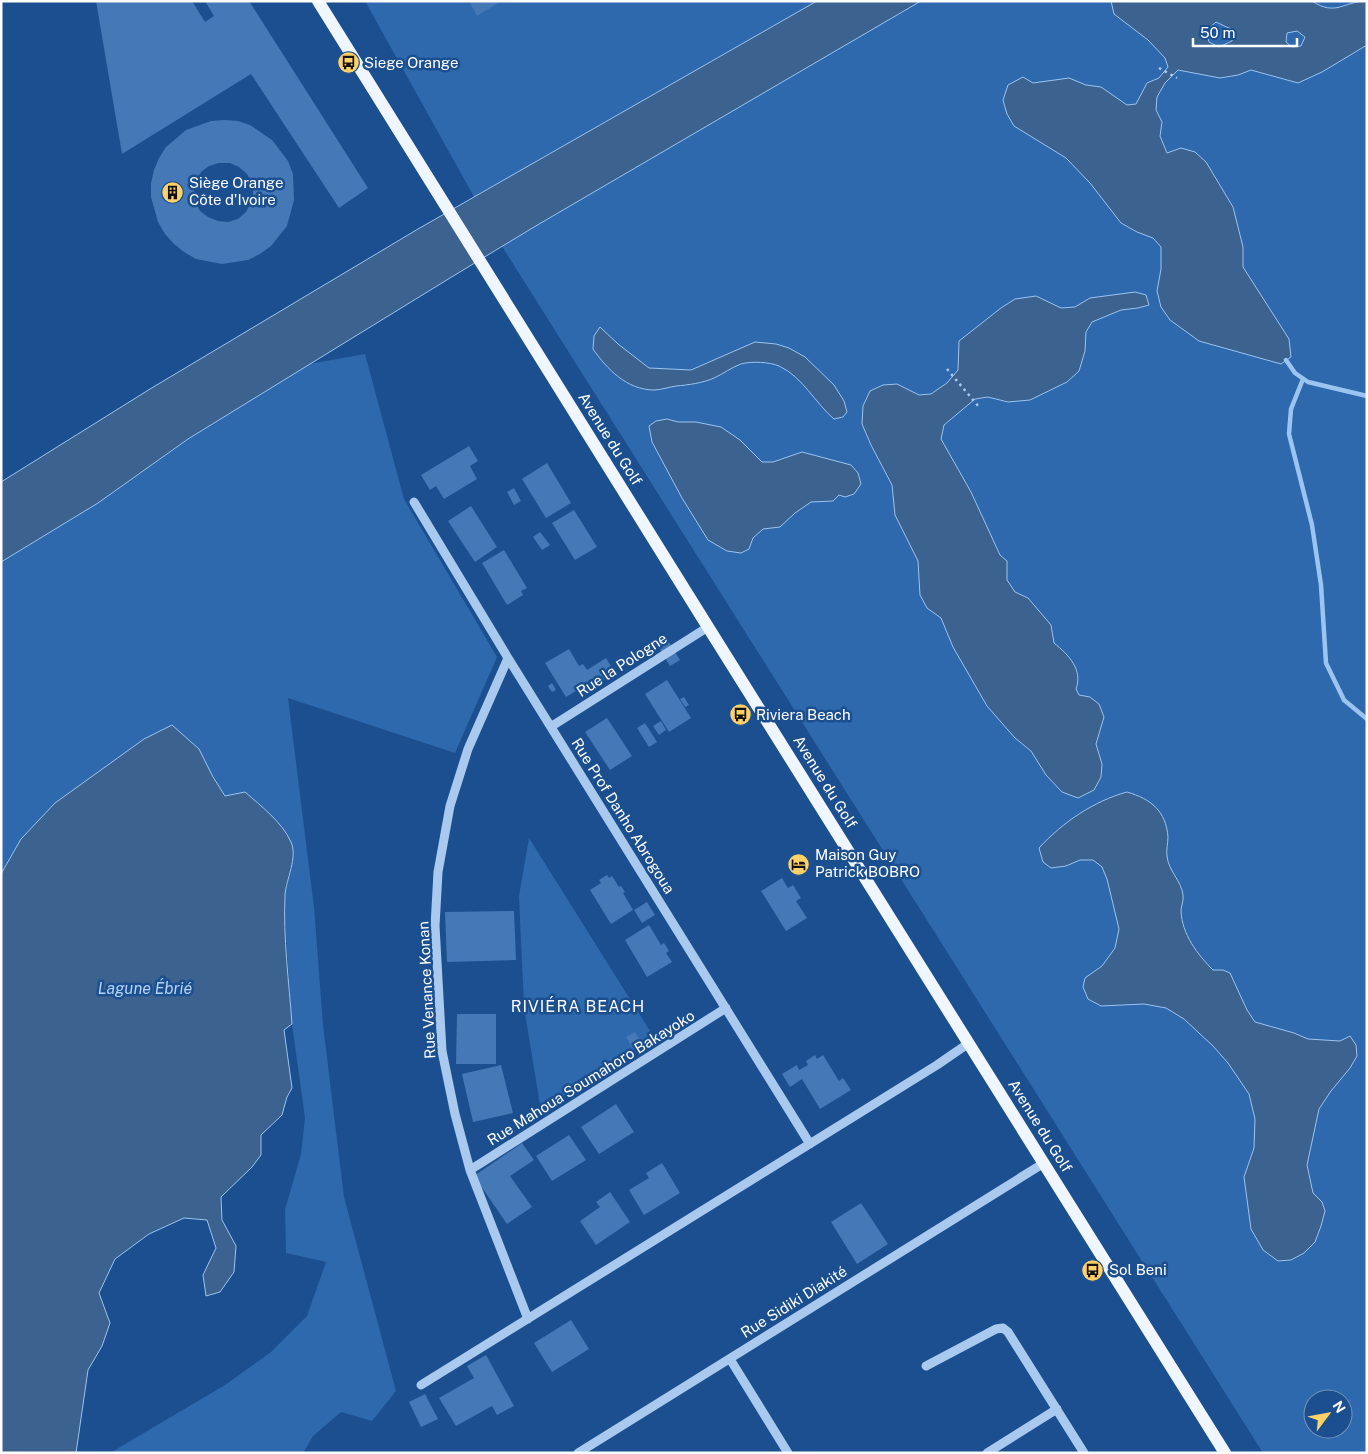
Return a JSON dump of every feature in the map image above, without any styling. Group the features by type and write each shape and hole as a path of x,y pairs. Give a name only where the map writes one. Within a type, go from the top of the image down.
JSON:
{"main road":[{"name":"Avenue du Golf","path":"318,1 1225,1453"}],"street":[{"name":"Rue Prof Danho Abrogoua","path":"414,502 508,658 810,1144"},
{"name":"Rue la Pologne","path":"552,726 708,627"},
{"name":"Rue Venance Konan","path":"508,658 468,750 450,806 438,872 435,926 442,1051 455,1114 470,1170 528,1319"},
{"name":"Rue Mahoua Soumahoro Bakayoko","path":"470,1170 726,1008"},
{"path":"420,1385 937,1065 969,1043"},
{"name":"Rue Sidiki Diakité","path":"578,1453 593,1448 730,1359 1044,1163"},
{"path":"926,1366 996,1329 1002,1328 1008,1332 1084,1453"},
{"path":"730,1359 788,1453"},
{"path":"987,1453 1057,1409"}],"path":[{"path":"1159,68 1177,78"},
{"path":"947,369 980,407"}],"shaded area":[{"path":"365,1 1367,1 1367,1453 1263,1453 498,240"},
{"path":"365,354 404,499 497,657 455,753 288,698 314,907 323,1025 344,1197 396,1391 372,1421 341,1412 313,1436 303,1453 110,1453 225,1385 271,1352 307,1316 326,1262 286,1253 285,1210 301,1154 305,1118 292,1024 285,922 285,893 292,867 292,844 282,828 258,803 225,796 213,777 21,839 1,874 1,562 98,503 188,439 309,364"},
{"path":"529,838 655,1039 541,1111 524,1007 519,896"}],"water":[{"path":"817,1 921,1 450,278 188,439 98,503 1,562 1,482 150,389 418,229"},
{"path":"1111,1 1312,1 1320,6 1334,8 1367,1 1367,45 1322,72 1298,83 1251,70 1238,75 1220,78 1178,70 1165,83 1157,97 1156,110 1162,122 1160,136 1167,153 1181,148 1195,152 1206,162 1233,207 1243,247 1243,267 1289,339 1291,357 1281,364 1199,341 1170,320 1161,307 1157,291 1161,269 1161,247 1153,238 1121,223 1090,183 1066,158 1014,126 1007,114 1003,100 1008,85 1023,77 1033,83 1069,78 1086,85 1101,87 1127,105 1136,104 1147,83 1159,78 1168,67 1165,58 1148,40 1114,14","holes":["1216,22 1235,31 1232,41 1219,47 1209,42 1206,31","1297,31 1305,37 1301,46 1292,47 1286,42 1287,33"]},
{"path":"1135,292 1146,295 1149,305 1121,310 1092,322 1086,332 1085,351 1079,371 1067,382 1030,400 1008,402 988,397 975,399 944,425 941,439 971,492 1000,555 1007,561 1007,580 1015,592 1028,598 1051,625 1054,643 1065,653 1076,669 1078,682 1076,689 1079,695 1090,697 1099,704 1104,717 1096,744 1102,764 1101,777 1094,790 1078,798 1062,792 1046,775 1031,751 1015,738 987,706 953,647 941,618 927,608 920,595 918,561 895,515 892,485 862,424 863,406 870,391 883,385 897,384 919,395 931,394 947,383 958,370 959,341 1015,299 1036,296 1061,308 1075,307 1090,298"},
{"path":"600,327 649,368 691,370 755,342 776,344 789,348 805,357 834,385 844,401 847,412 843,417 834,419 795,377 779,366 766,363 750,362 741,364 714,378 695,384 659,390 635,386 611,371 593,349 594,336"},
{"path":"667,419 721,427 740,440 762,462 773,462 802,452 851,465 858,473 861,484 854,494 845,497 839,495 833,501 811,502 780,527 763,529 753,538 749,549 741,553 727,551 708,540 682,498 652,442 649,426 656,421"},
{"name":"Lagune Ébrié","path":"172,725 199,749 225,796 245,792 277,821 293,848 285,895 286,944 292,1024 284,1030 292,1088 287,1097 282,1115 261,1135 261,1155 252,1167 221,1197 222,1220 236,1246 234,1272 220,1292 206,1296 203,1275 216,1248 207,1220 184,1218 149,1234 115,1259 99,1293 110,1323 102,1346 88,1370 76,1453 1,1453 1,874 21,839 55,803 144,739"},
{"path":"1127,792 1150,802 1156,807 1164,820 1168,837 1168,861 1182,890 1181,911 1187,936 1201,957 1213,970 1223,970 1230,973 1247,1010 1255,1022 1308,1039 1340,1041 1350,1036 1356,1045 1357,1056 1319,1109 1307,1165 1313,1193 1322,1202 1325,1211 1321,1226 1315,1242 1304,1253 1291,1260 1278,1261 1263,1250 1251,1229 1244,1177 1254,1148 1255,1119 1249,1094 1228,1063 1184,1019 1166,1008 1144,1004 1101,1006 1088,999 1083,987 1085,978 1102,966 1115,948 1119,929 1107,879 1102,867 1093,860 1080,860 1066,866 1051,868 1043,862 1039,848 1069,821 1091,807"}],"building":[{"path":"96,1 192,1 205,22 214,16 205,1 249,1 368,188 339,208 251,74 122,154"},
{"path":"469,1 499,1 500,2 477,16"},
{"name":"Siège Orange Côte d'Ivoire","path":"211,121 238,121 250,125 272,140 288,161 293,174 294,200 287,226 271,246 248,260 222,264 196,259 184,252 165,234 158,222 151,197 151,183 154,170 166,147 186,130","holes":["219,163 230,163 239,167 247,174 252,183 251,203 246,212 238,219 228,222 218,221 200,211 195,201 196,181 201,172 209,166"]},
{"path":"469,446 478,461 470,466 477,479 444,499 436,486 430,490 421,475"},
{"path":"547,463 571,503 546,518 522,479"},
{"path":"514,488 521,501 514,505 507,492"},
{"path":"471,506 497,547 475,562 448,521"},
{"path":"574,510 597,547 575,560 552,523"},
{"path":"540,532 550,545 542,550 533,537"},
{"path":"504,550 527,588 521,591 523,595 507,605 482,563"},
{"path":"669,642 680,660 670,666 659,648"},
{"path":"569,649 579,666 583,664 587,670 606,658 615,673 594,687 591,682 566,697 545,663"},
{"path":"667,680 691,718 669,732 645,694"},
{"path":"552,683 556,690 552,692 548,686"},
{"path":"684,697 689,705 685,707 680,699"},
{"path":"607,718 632,756 610,770 585,732"},
{"path":"661,721 666,730 659,735 653,726"},
{"path":"645,723 657,742 649,747 637,728"},
{"path":"607,875 609,878 612,876 619,887 621,886 633,910 611,924 590,890 601,883 599,880"},
{"path":"782,878 788,888 793,885 801,898 796,901 807,918 786,931 761,891"},
{"path":"647,902 655,915 642,923 634,910"},
{"path":"514,911 516,960 447,962 445,912"},
{"path":"649,925 661,945 664,943 669,951 666,953 672,962 647,977 625,940"},
{"path":"457,1014 496,1014 496,1064 456,1064"},
{"path":"635,1032 642,1044 633,1049 626,1037"},
{"path":"815,1055 817,1059 823,1055 839,1081 843,1078 851,1090 820,1109 802,1079 790,1087 782,1074 797,1065 799,1070 808,1065 806,1061"},
{"path":"501,1065 513,1113 473,1122 462,1074"},
{"path":"616,1104 634,1132 599,1154 581,1127"},
{"path":"569,1135 586,1160 552,1181 536,1156"},
{"path":"522,1143 534,1160 510,1176 532,1207 507,1224 474,1176"},
{"path":"662,1163 680,1193 644,1215 629,1190 649,1178 646,1173"},
{"path":"610,1192 630,1222 596,1245 580,1221 600,1207 596,1202"},
{"path":"861,1203 888,1244 857,1264 831,1222"},
{"path":"571,1320 589,1349 552,1372 534,1343"},
{"path":"486,1355 514,1406 497,1415 492,1406 456,1426 439,1398 474,1378 467,1366"},
{"path":"425,1394 438,1419 421,1427 409,1402"}],"waterway":[{"path":"1286,360 1295,373 1308,382 1367,396"},
{"path":"1303,379 1291,409 1289,434 1312,525 1321,585 1326,663 1344,700 1367,719"}],"place":[{"name":"Siege Orange","path":"348,63"},
{"name":"Siège Orange Côte d'Ivoire","path":"173,192"},
{"name":"Riviera Beach","path":"740,715"},
{"name":"Maison Guy Patrick BOBRO","path":"799,864"},
{"name":"Sol Beni","path":"1093,1270"}],"district":[{"name":"RIVIÉRA BEACH","path":"578,1006"}]}
